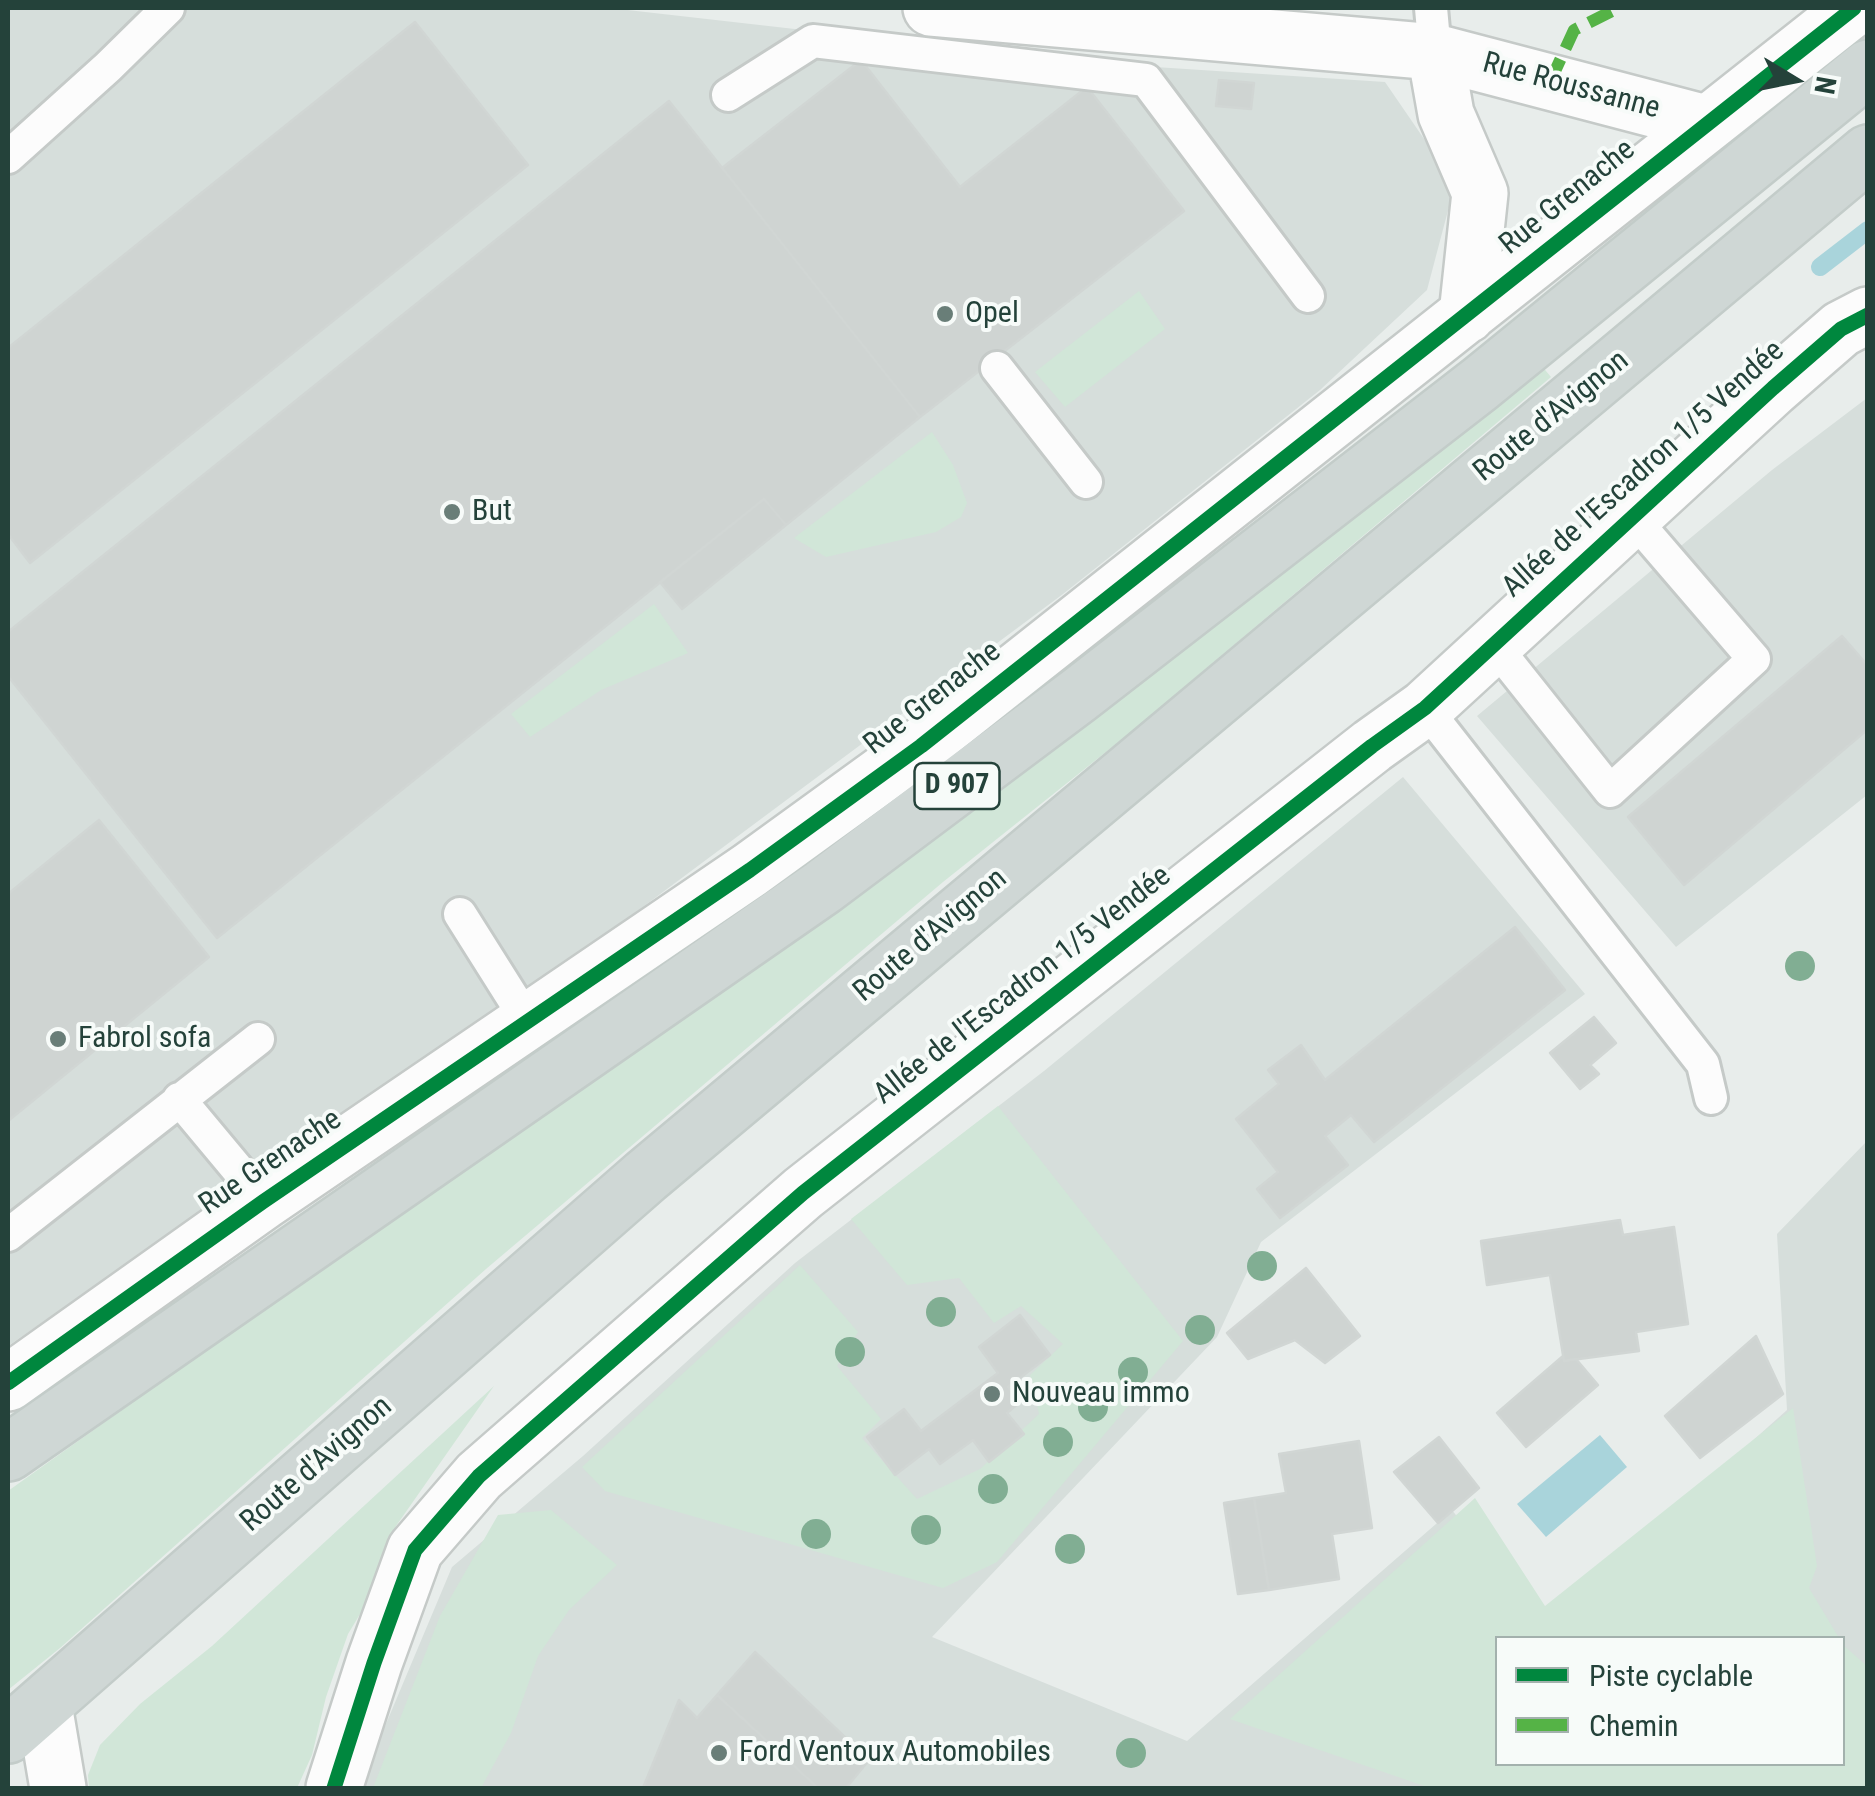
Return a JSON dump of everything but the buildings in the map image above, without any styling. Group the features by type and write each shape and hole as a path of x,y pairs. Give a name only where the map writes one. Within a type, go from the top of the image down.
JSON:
{"main road":[{"name":"D 907","path":"8,1453 838,876 1480,384 1868,68"},
{"name":"Route d'Avignon","path":"26,1720 676,1150 1868,153"}],"street":[{"name":"Rue Roussanne","path":"931,8 1433,30 1706,123"},
{"name":"Rue Grenache","path":"8,1383 264,1200 750,870 920,746 1854,8"},
{"name":"Rue Roussanne","path":"1433,30 1446,114 1480,193 1467,314"},
{"name":"Allée de l'Escadron 1/5 Vendée","path":"334,1788 415,1550 479,1476 803,1193 1425,708 1841,328 1868,314"},
{"path":"26,1720 58,1788"}],"lane":[{"path":"8,157 168,8"},
{"path":"728,95 813,41 1146,80 1308,296"},
{"path":"997,368 1086,482"},
{"path":"1494,644 1610,791 1754,659 1632,517"},
{"path":"1425,708 1703,1064 1711,1098"},
{"path":"460,914 528,1022"},
{"path":"8,1235 258,1039"},
{"path":"179,1099 264,1200"}],"shaded area":[{"path":"8,8 610,8 1094,63 1385,82 1455,184 1427,290 1320,390 1063,594 573,959 8,1346"},
{"path":"1867,398 1867,795 1676,947 1477,716 1772,470"},
{"path":"1403,777 1585,994 1261,1242 1217,1337 932,1637 1187,1741 1452,1510 1543,1628 1787,1410 1777,1234 1867,1141 1867,1788 364,1788 375,1750 452,1567 583,1456 795,1263 1044,1071"}],"green space":[{"path":"1139,291 1165,329 1065,407 1035,372"},
{"path":"1541,365 1551,377 1131,732 943,882 486,1269 8,1690 8,1491 451,1175 717,993 1028,768"},
{"path":"932,432 953,465 967,503 961,517 936,532 826,557 794,538"},
{"path":"654,604 688,653 601,690 530,737 511,714"},
{"path":"998,1106 1183,1341 997,1562 943,1588 605,1491 582,1467 800,1265 858,1332 837,1366 881,1419 862,1438 917,1499 980,1469 1039,1414 1030,1375 1063,1344 1021,1306 994,1323 959,1278 907,1285 851,1219"},
{"path":"494,1386 396,1526 371,1596 348,1634 326,1697 312,1755 297,1788 89,1788 88,1775 100,1745 140,1704 212,1646"},
{"path":"1793,1408 1817,1566 1809,1588 1838,1636 1495,1636 1495,1766 1845,1766 1845,1647 1867,1666 1867,1788 1430,1788 1230,1719 1475,1498 1545,1606"},
{"path":"551,1510 617,1565 569,1610 538,1656 511,1733 481,1788 373,1788 440,1616 498,1515"}],"water":[{"path":"1600,1435 1627,1467 1546,1537 1517,1504"}],"waterway":[{"path":"1820,267 1868,230"}],"marked path":[{"path":"1550,82 1574,30 1618,8"}],"cycle path":[{"path":"8,1383 264,1201 750,870 921,746 1854,8"},
{"path":"334,1788 415,1550 479,1476 803,1193 1425,708 1773,388 1841,329 1868,315"}],"place":[{"name":"Opel","path":"945,314"},
{"name":"But","path":"452,512"},
{"name":"Fabrol sofa","path":"58,1039"},
{"name":"Nouveau immo","path":"992,1394"},
{"name":"Ford Ventoux Automobiles","path":"719,1753"}]}
